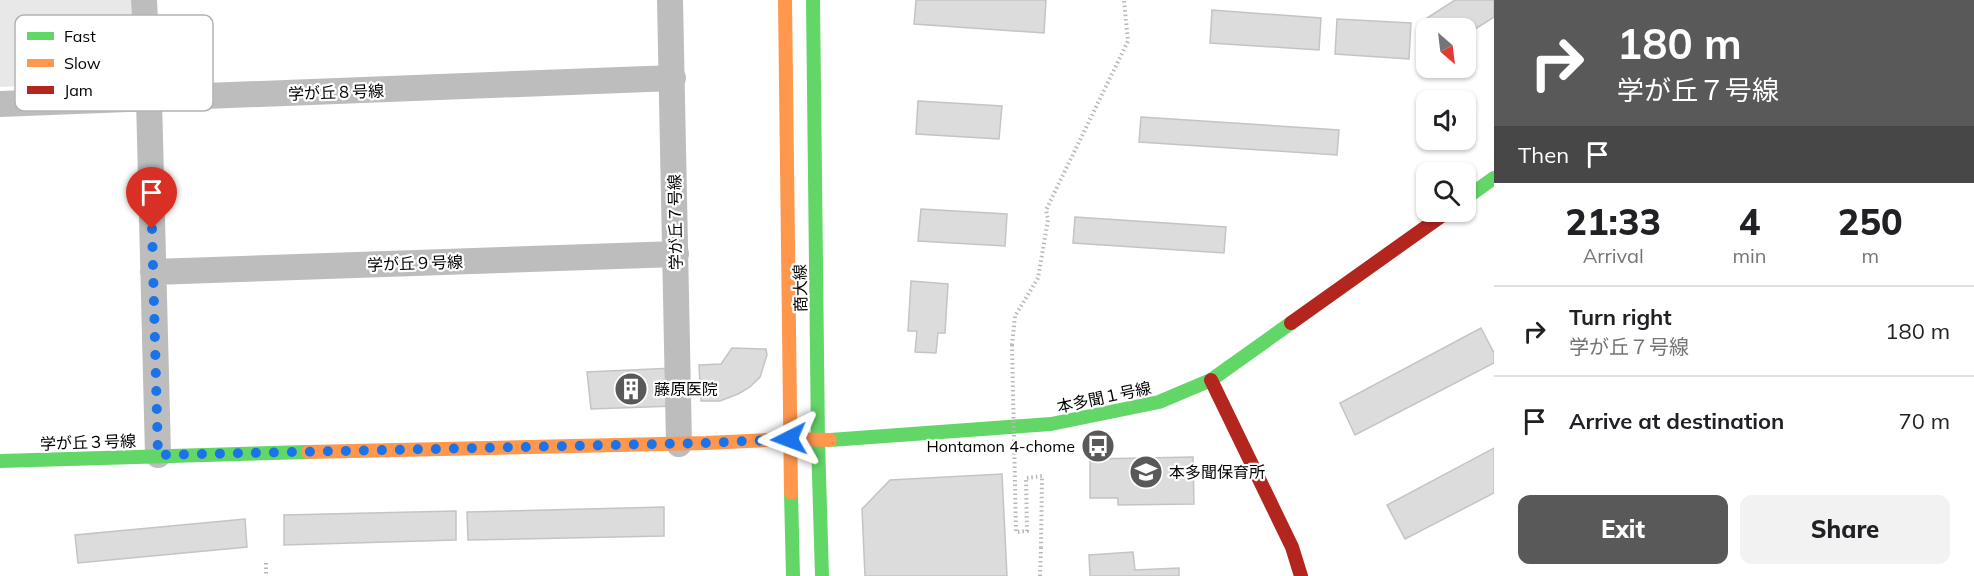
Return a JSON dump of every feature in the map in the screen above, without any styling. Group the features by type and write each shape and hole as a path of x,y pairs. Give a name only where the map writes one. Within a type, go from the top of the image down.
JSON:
{"street":[{"path":"144,0 145,15"},
{"name":"学が丘７号線","path":"670,0 679,444"},
{"name":"商大線","path":"785,0 789,439 793,576"},
{"name":"商大線","path":"813,0 818,441 822,576"},
{"name":"学が丘８号線","path":"213,96 673,78"},
{"name":"学が丘８号線","path":"0,104 15,103"},
{"path":"149,111 158,455"},
{"path":"1476,191 1494,178"},
{"name":"本多聞１号線","path":"789,439 818,441 1051,424 1160,402 1210,380 1433,222"},
{"name":"学が丘９号線","path":"153,272 676,254"},
{"path":"1210,380 1292,547 1301,576"},
{"name":"学が丘３号線","path":"0,462 158,455 679,444 789,439"}],"path":[{"path":"1040,576 1042,476 1026,478 1027,531 1016,532 1012,345 1015,316 1038,278 1048,220 1046,210 1128,41 1124,0"},
{"path":"266,563 266,576"}],"shaded area":[{"path":"0,0 131,0 132,15 15,15 15,86 0,87"}],"building":[{"path":"916,0 1046,0 1044,33 914,24"},
{"path":"1455,0 1494,0 1494,17 1476,29 1476,18 1427,18"},
{"path":"1212,10 1321,18 1319,50 1210,43"},
{"path":"1337,19 1411,23 1409,59 1335,54"},
{"path":"918,101 1002,106 999,139 916,134"},
{"path":"1141,117 1339,130 1337,155 1139,142"},
{"path":"921,209 1007,214 1005,246 918,241"},
{"path":"1075,217 1226,227 1224,253 1073,243"},
{"path":"911,281 948,284 945,333 938,333 936,353 915,352 917,331 908,331"},
{"path":"1481,328 1494,353 1494,363 1355,435 1340,403"},
{"path":"732,348 766,349 767,355 760,377 738,394 720,401 701,401 699,365 721,364"},
{"name":"藤原医院","path":"674,368 674,406 591,409 587,372"},
{"path":"1494,448 1494,493 1405,539 1387,505"},
{"path":"1193,457 1194,504 1118,505 1118,498 1090,498 1090,459"},
{"path":"1002,474 1007,576 865,576 862,509 890,480"},
{"path":"664,507 664,536 468,540 467,512"},
{"path":"456,511 456,540 284,545 284,515"},
{"path":"245,519 247,547 78,563 75,535"},
{"path":"1133,552 1135,570 1179,568 1179,576 1090,576 1089,555"}],"traffic: fast":[{"path":"813,0 818,441 822,576"},
{"path":"1476,191 1494,178"},
{"path":"830,440 1051,424 1159,402 1211,380 1291,323"},
{"path":"0,461 308,452"},
{"path":"791,493 793,576"}],"traffic: slow":[{"path":"785,0 791,493"},
{"path":"308,452 789,439 830,440"}],"traffic: jam":[{"path":"1291,323 1433,222"},
{"path":"1211,380 1292,547 1301,576"}],"place":[{"name":"藤原医院","path":"631,389"},
{"name":"Hontamon 4-chome","path":"1098,446"},
{"name":"本多聞保育所","path":"1146,472"}],"route":[{"path":"152,229 158,455 706,443 789,439"}]}
